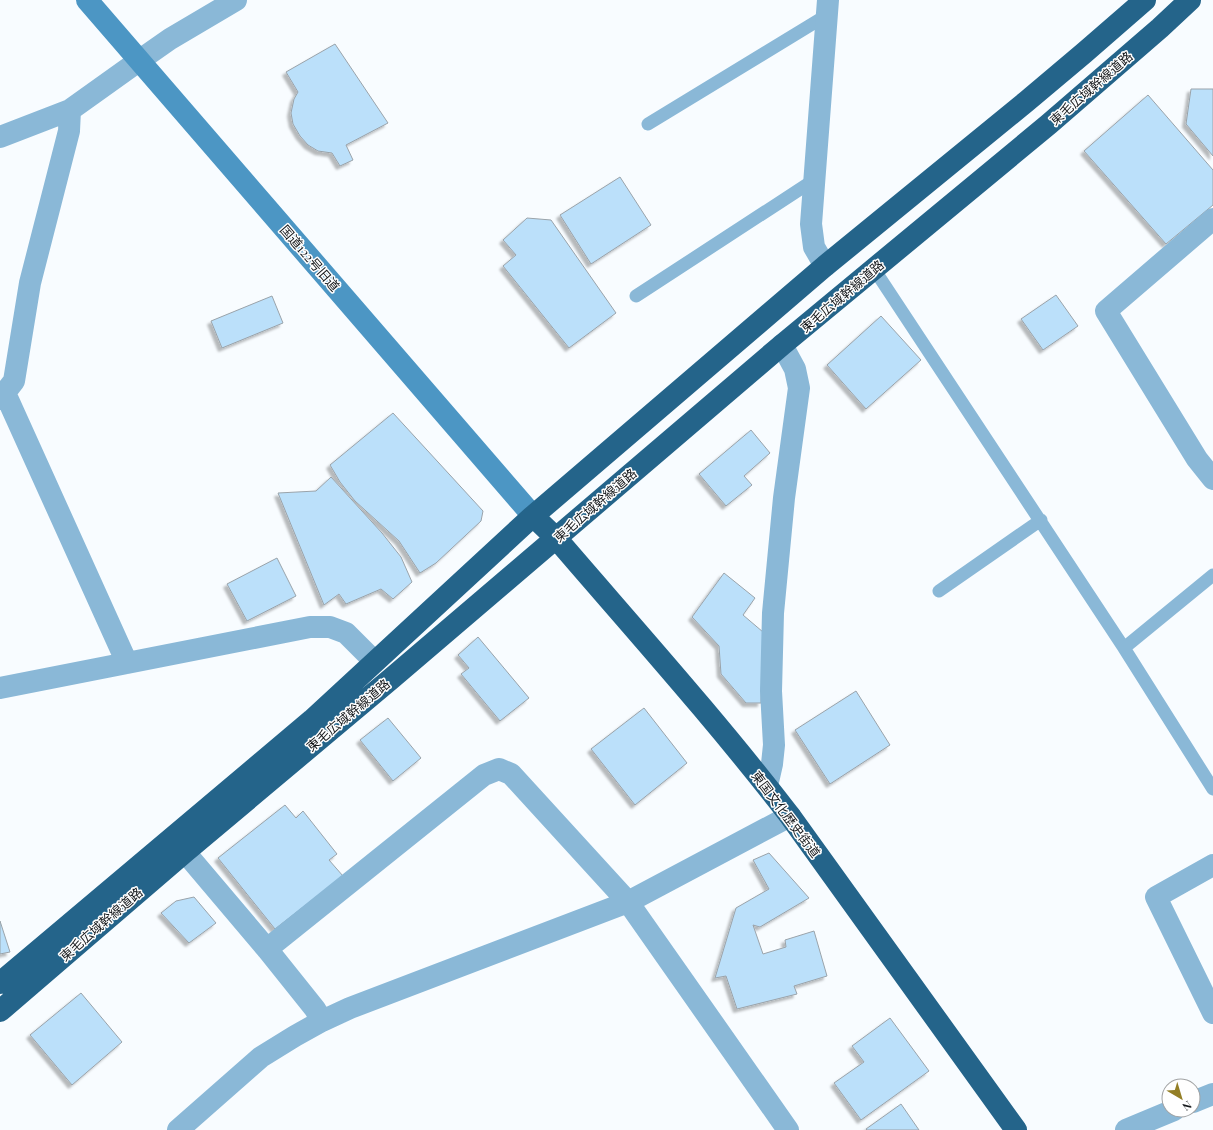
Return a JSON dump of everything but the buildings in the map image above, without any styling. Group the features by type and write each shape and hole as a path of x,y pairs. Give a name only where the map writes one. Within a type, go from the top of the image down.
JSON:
{"highway":[{"name":"東毛広域幹線道路","path":"0,1011 374,661 533,516 825,266 1032,96 1145,0"},
{"name":"東毛広域幹線道路","path":"0,984 392,678 782,345 1049,124 1160,28 1190,0"},
{"name":"東国文化歴史街道","path":"533,516 556,538 728,738 767,786 1016,1130"}],"street":[{"name":"国道122号旧道","path":"87,0 533,516"},
{"path":"0,137 70,110 170,39 236,0"},
{"path":"825,266 814,247 811,224 827,7"},
{"path":"70,110 69,131 30,283 14,381 2,396 127,663"},
{"path":"1213,219 1106,312 1197,459 1213,479"},
{"path":"767,786 772,764 774,745 771,691 773,612 784,498 799,388 795,369 782,345"},
{"path":"0,688 310,628 330,627 346,633 374,661"},
{"path":"267,949 484,775 499,769 511,774 628,902 788,1130"},
{"path":"188,1127 261,1057 322,1021 350,1008 628,902 790,816"},
{"path":"179,844 315,1008 322,1021"},
{"path":"1212,1009 1156,897 1213,865"},
{"path":"1201,1099 1213,1094"},
{"path":"1126,1130 1161,1115"}],"lane":[{"path":"648,124 827,7"},
{"path":"636,296 814,180"},
{"path":"874,269 1041,520 1213,789"},
{"path":"939,591 1041,520"},
{"path":"1124,648 1213,575"}]}
